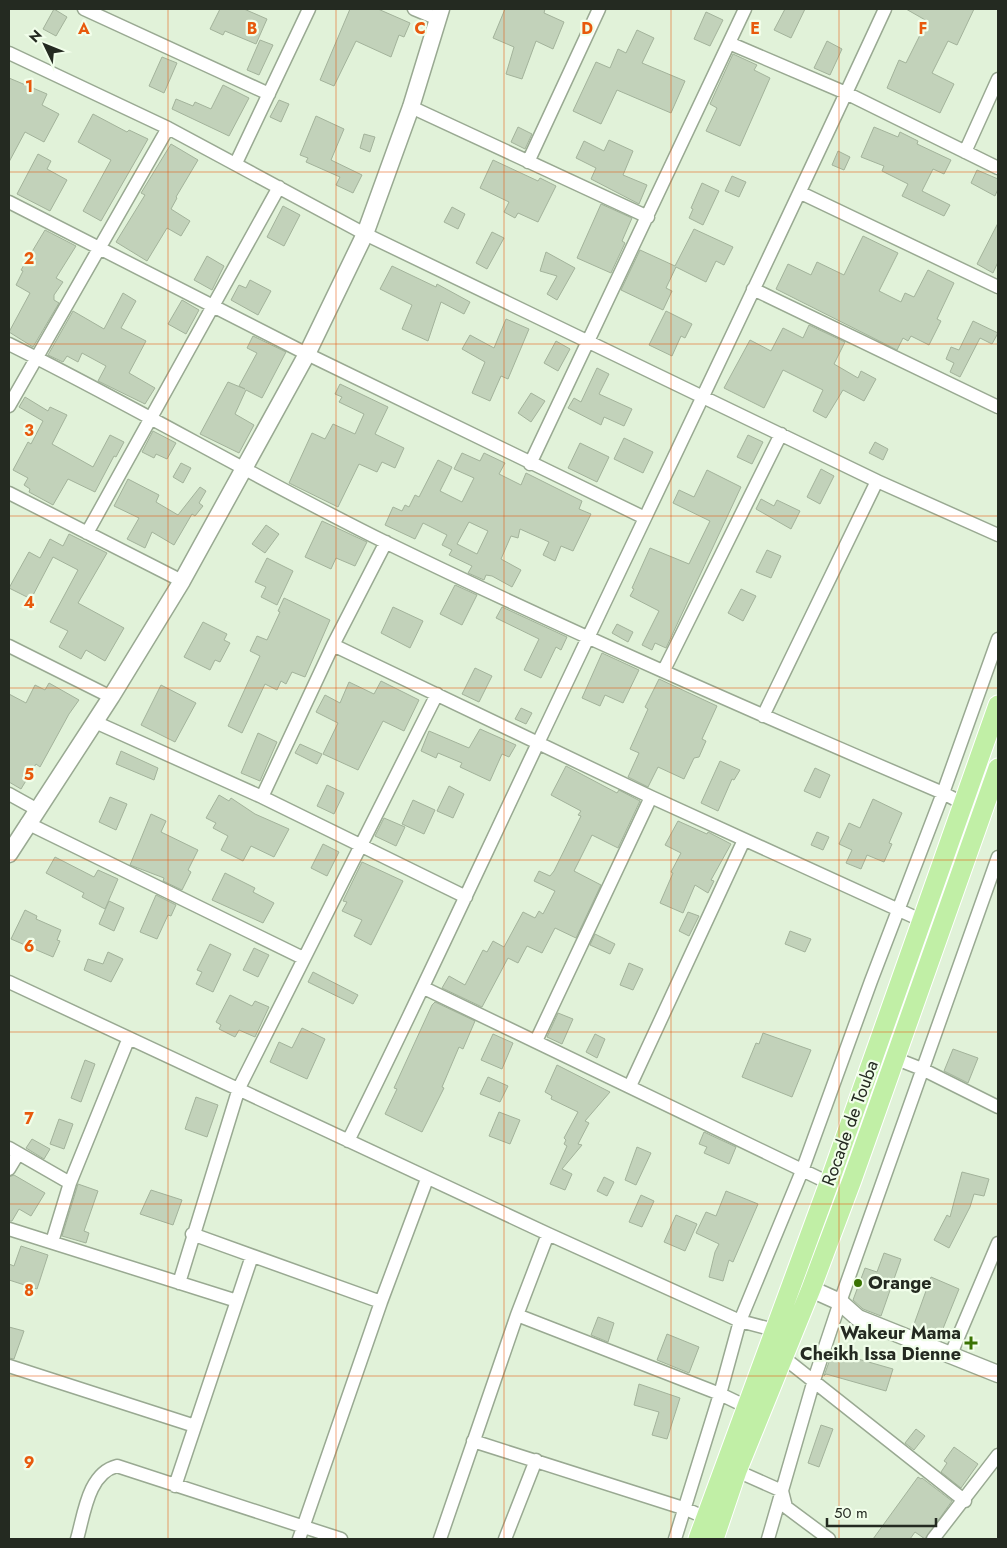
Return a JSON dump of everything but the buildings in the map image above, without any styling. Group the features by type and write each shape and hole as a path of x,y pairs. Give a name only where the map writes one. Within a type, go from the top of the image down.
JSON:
{"main road":[{"name":"Rocade de Touba","path":"698,1539 923,922 998,705"},
{"name":"Rocade de Touba","path":"714,1539 737,1471 811,1288 894,1058 994,795 998,768"}],"street":[{"path":"84,9 269,94"},
{"path":"236,163 309,9"},
{"path":"9,854 36,809 111,697 182,581 307,354 365,234 411,107 440,14 414,9"},
{"path":"528,162 599,9"},
{"path":"530,464 745,9"},
{"path":"348,1141 424,988 538,742 590,638 702,396 801,193 886,9"},
{"path":"729,43 846,93 998,168"},
{"path":"9,53 168,128 365,234 878,481 998,535"},
{"path":"965,152 998,79"},
{"path":"411,107 648,217"},
{"path":"9,406 168,128"},
{"path":"87,533 149,418 214,307 279,187"},
{"path":"801,193 998,287"},
{"path":"9,202 307,354 530,464 646,518"},
{"path":"753,289 998,407"},
{"path":"9,344 386,542 590,638 763,716 944,793 964,804"},
{"path":"664,670 782,434"},
{"path":"763,716 878,481"},
{"path":"9,493 182,581"},
{"path":"262,797 334,645 386,542"},
{"path":"674,1539 686,1509 740,1321 802,1170 944,793 998,639"},
{"path":"334,645 651,797 923,922"},
{"path":"9,646 111,697"},
{"path":"179,1283 192,1234 239,1088 437,694"},
{"path":"95,722 262,797 466,897"},
{"path":"9,794 36,809"},
{"path":"536,1041 651,797"},
{"path":"27,824 303,958"},
{"path":"630,1086 744,840"},
{"path":"768,1539 814,1380 840,1302 998,857"},
{"path":"9,982 128,1040 239,1088 427,1179 740,1321 774,1330"},
{"path":"424,988 828,1183"},
{"path":"52,1242 70,1183 128,1040"},
{"path":"894,1058 922,1069 998,1107"},
{"path":"9,1169 14,1151 70,1183"},
{"path":"299,1539 381,1302 427,1179"},
{"path":"9,1229 237,1301"},
{"path":"192,1234 381,1302"},
{"path":"440,1539 472,1441 548,1234"},
{"path":"951,1354 998,1244"},
{"path":"175,1486 252,1256"},
{"path":"811,1288 840,1302 858,1318 998,1374"},
{"path":"517,1315 720,1394 747,1407"},
{"path":"783,1357 965,1501"},
{"path":"9,1366 195,1426"},
{"path":"472,1441 686,1509 706,1518"},
{"path":"933,1539 965,1501 998,1455"},
{"path":"505,1539 536,1460"},
{"path":"76,1539 94,1484 100,1473 108,1468 117,1466 340,1539"},
{"path":"737,1471 782,1491"},
{"path":"782,1491 786,1508 829,1539"}],"place":[{"name":"Orange","path":"858,1283"},
{"name":"Wakeur Mama Cheikh Issa Dienne","path":"971,1343"}]}
